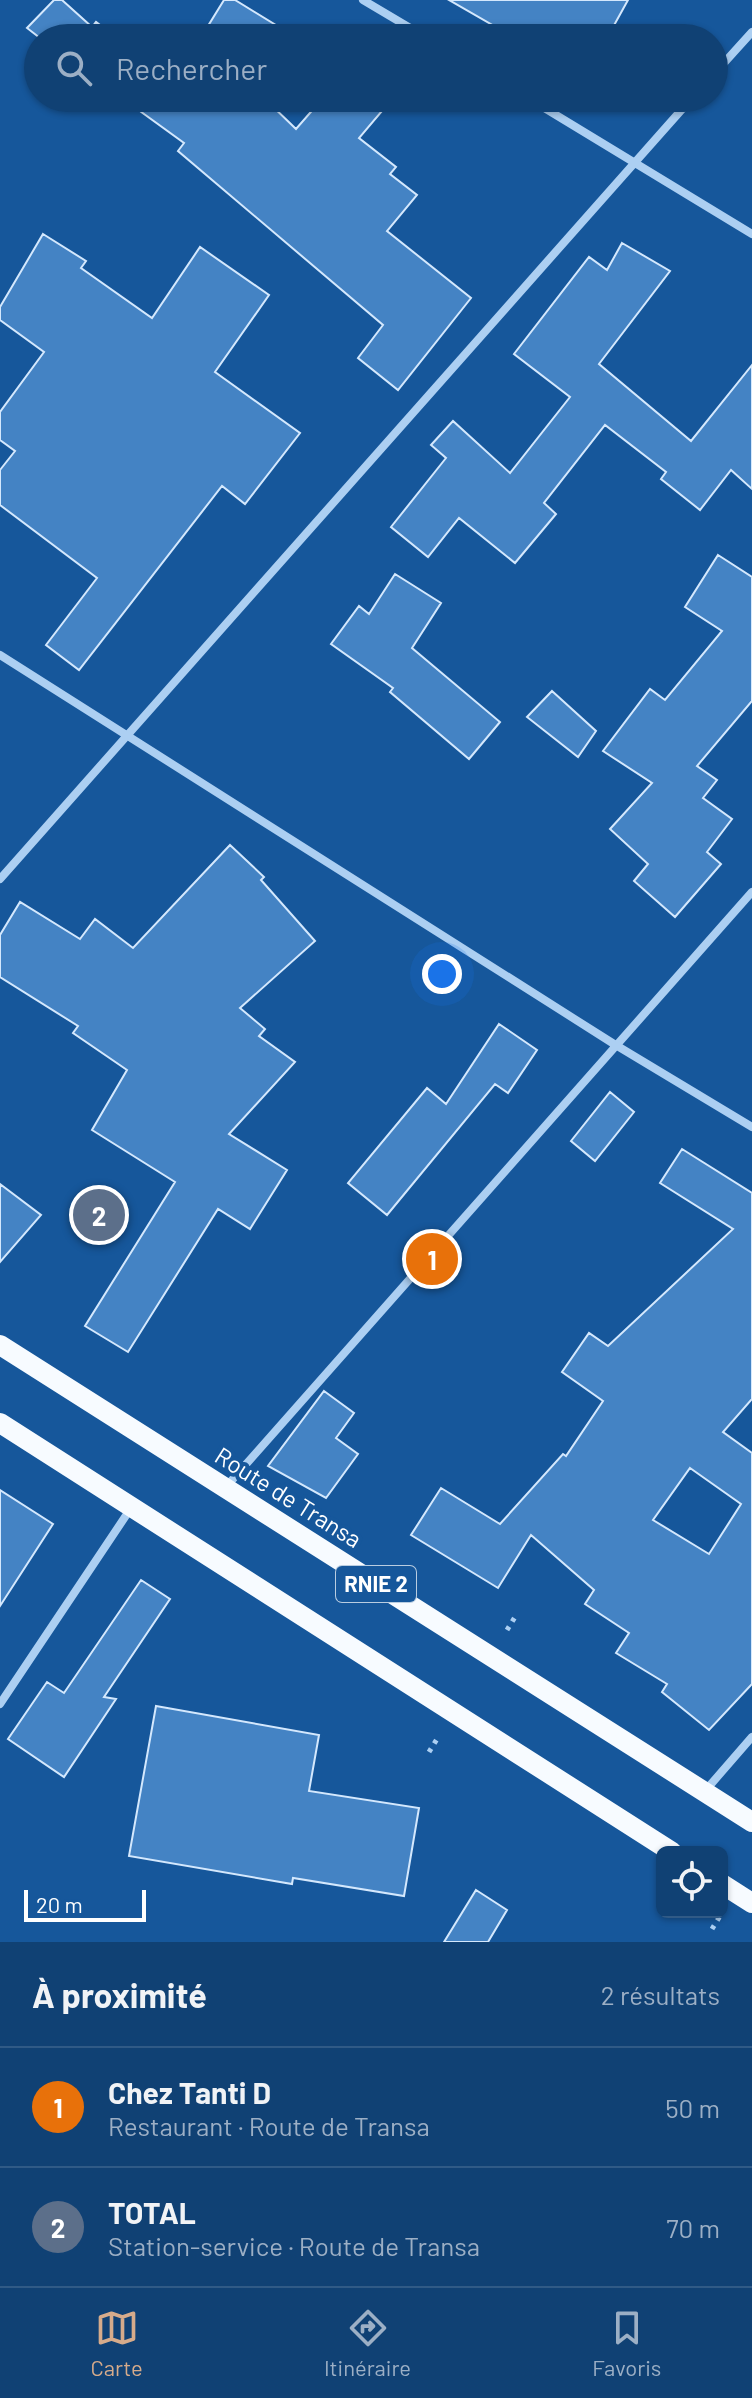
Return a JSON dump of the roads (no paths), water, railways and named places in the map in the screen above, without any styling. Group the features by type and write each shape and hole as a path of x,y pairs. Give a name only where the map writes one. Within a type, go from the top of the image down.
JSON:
{"main road":[{"name":"Route de Transa","path":"0,1345 752,1822"},
{"name":"RNIE 2","path":"0,1423 663,1846"},
{"path":"728,1888 752,1903"}],"street":[{"path":"363,0 403,24"},
{"path":"728,59 752,32"},
{"path":"551,112 752,234"},
{"path":"0,879 679,112"},
{"path":"0,655 614,1044 752,1127"},
{"path":"225,1488 614,1044 752,892"},
{"path":"0,1704 131,1507"},
{"path":"705,1792 752,1737"}],"place":[{"name":"TOTAL","path":"99,1215"},
{"name":"Chez Tanti D","path":"432,1259"}]}
